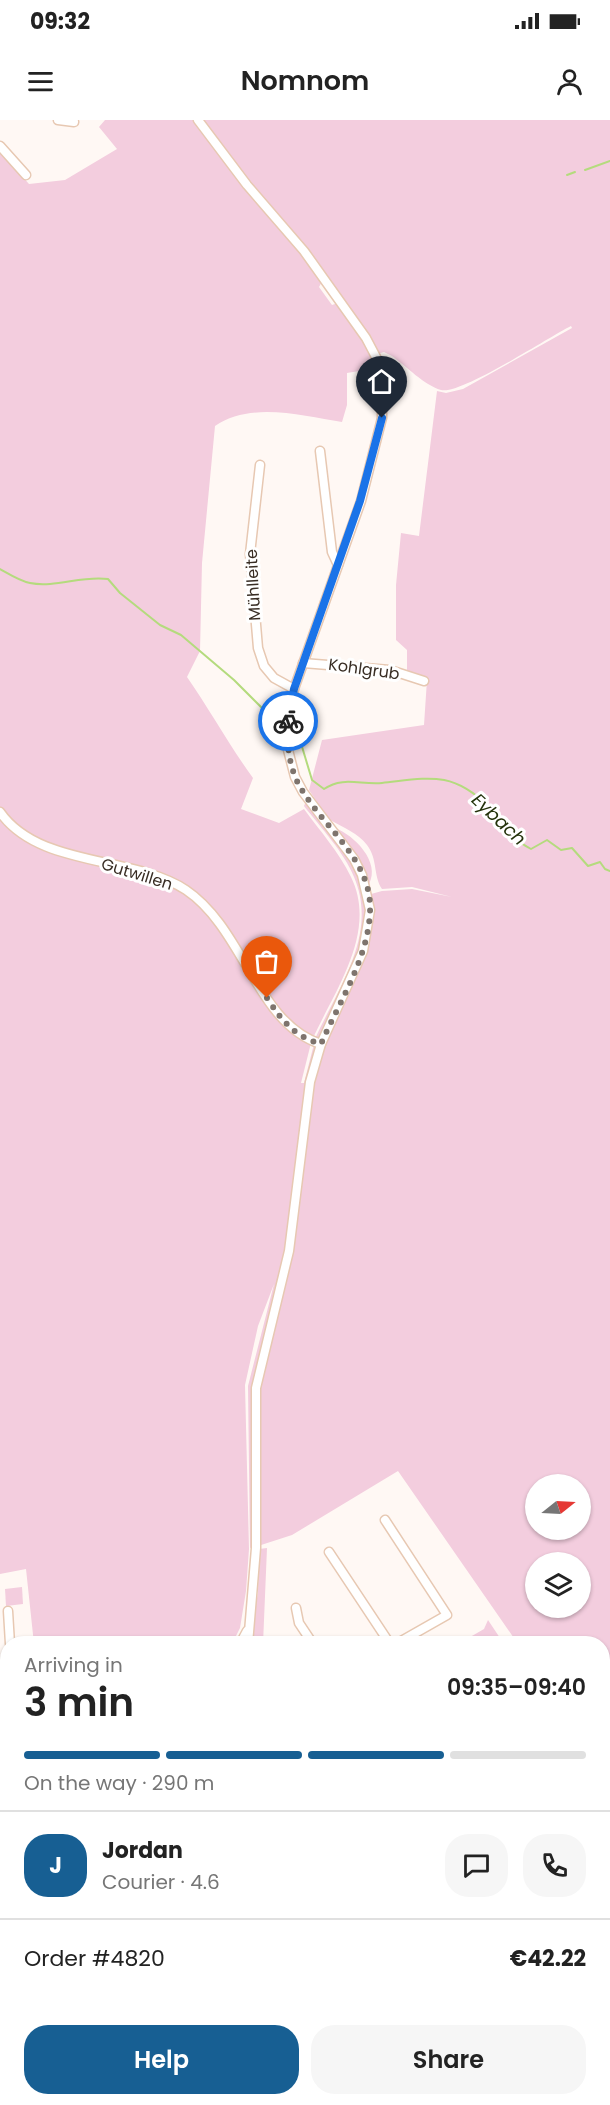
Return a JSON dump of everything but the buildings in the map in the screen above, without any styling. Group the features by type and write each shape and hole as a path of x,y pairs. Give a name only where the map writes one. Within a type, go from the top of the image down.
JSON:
{"street":[{"path":"58,120 74,122"},
{"path":"198,120 247,185 304,251 366,338 376,357 379,370 382,418 360,501 294,689 288,722 290,763 303,792 354,859 362,875 370,910 363,951 321,1044 310,1082 289,1251 260,1360 256,1388 256,1548 254,1592 248,1636"},
{"path":"0,146 26,175"},
{"path":"320,451 331,541 338,565"},
{"name":"Mühlleite","path":"260,465 250,554 258,648 269,672 294,689"},
{"name":"Kohlgrub","path":"303,663 390,670 424,681"},
{"name":"Gutwillen","path":"0,812 12,827 38,842 151,876 185,890 213,912 280,1018 300,1037 321,1044"},
{"path":"385,1520 447,1614 410,1636"},
{"path":"329,1552 385,1636"},
{"path":"296,1608 298,1623 307,1636"},
{"path":"9,1611 10,1636"},
{"path":"244,1636 248,1628"}],"shaded area":[{"path":"105,120 195,120 323,280 319,287 332,305 338,303 364,339 377,368 347,373 347,405 342,422 294,414 261,412 229,418 215,426 202,563 200,651 187,677 253,778 241,809 279,823 304,809 335,850 351,877 358,898 360,919 357,940 342,981 312,1040 292,1027 212,914 269,1005 296,1034 311,1043 301,1083 304,1083 314,1044 318,1045 286,1250 253,1388 253,1547 250,1548 248,1386 274,1284 258,1326 245,1385 249,1549 246,1591 240,1628 236,1636 33,1636 26,1569 0,1574 0,151 29,184 65,180 117,149 99,127"},
{"path":"200,120 610,120 610,1636 512,1636 398,1471 292,1535 258,1546 258,1389 292,1252 315,1079 324,1045 366,952 373,910 371,894 412,889 452,897 412,887 382,889 377,879 373,856 367,845 355,834 327,817 315,804 317,802 309,790 322,740 424,725 427,680 407,673 407,650 396,640 396,585 401,533 419,536 437,391 446,393 463,389 572,328 571,326 485,375 451,389 435,388 384,352 377,354 270,209"},
{"path":"306,801 349,857 359,877 365,898 365,920 356,962 319,1042 314,1041 352,961 362,920 360,899 350,868 332,840 304,806"},
{"path":"335,828 357,843 369,858 372,876 369,884 358,857"},
{"path":"267,1548 263,1636 251,1636 258,1592 259,1549"},
{"path":"22,1587 23,1604 6,1606 5,1589"},
{"path":"488,1620 499,1636 472,1636 484,1629"}],"waterway":[{"path":"585,170 610,161"},
{"path":"567,175 575,172"},
{"name":"Eybach","path":"0,569 22,581 40,584 108,579 120,593 160,625 181,635 234,680 275,721"},
{"name":"Eybach","path":"300,740 312,780 324,789 345,782 382,783 413,779 439,779 451,782 476,795 511,834 531,849 547,840 561,850 572,848 588,866 600,862 605,869 610,871"}],"way so far":[{"path":"267,998 290,1029 300,1037 321,1044 363,951 368,933 370,910 368,892 354,859 303,792 295,777 287,746 288,721"}],"route":[{"path":"288,721 294,689 360,501 382,418"}]}
